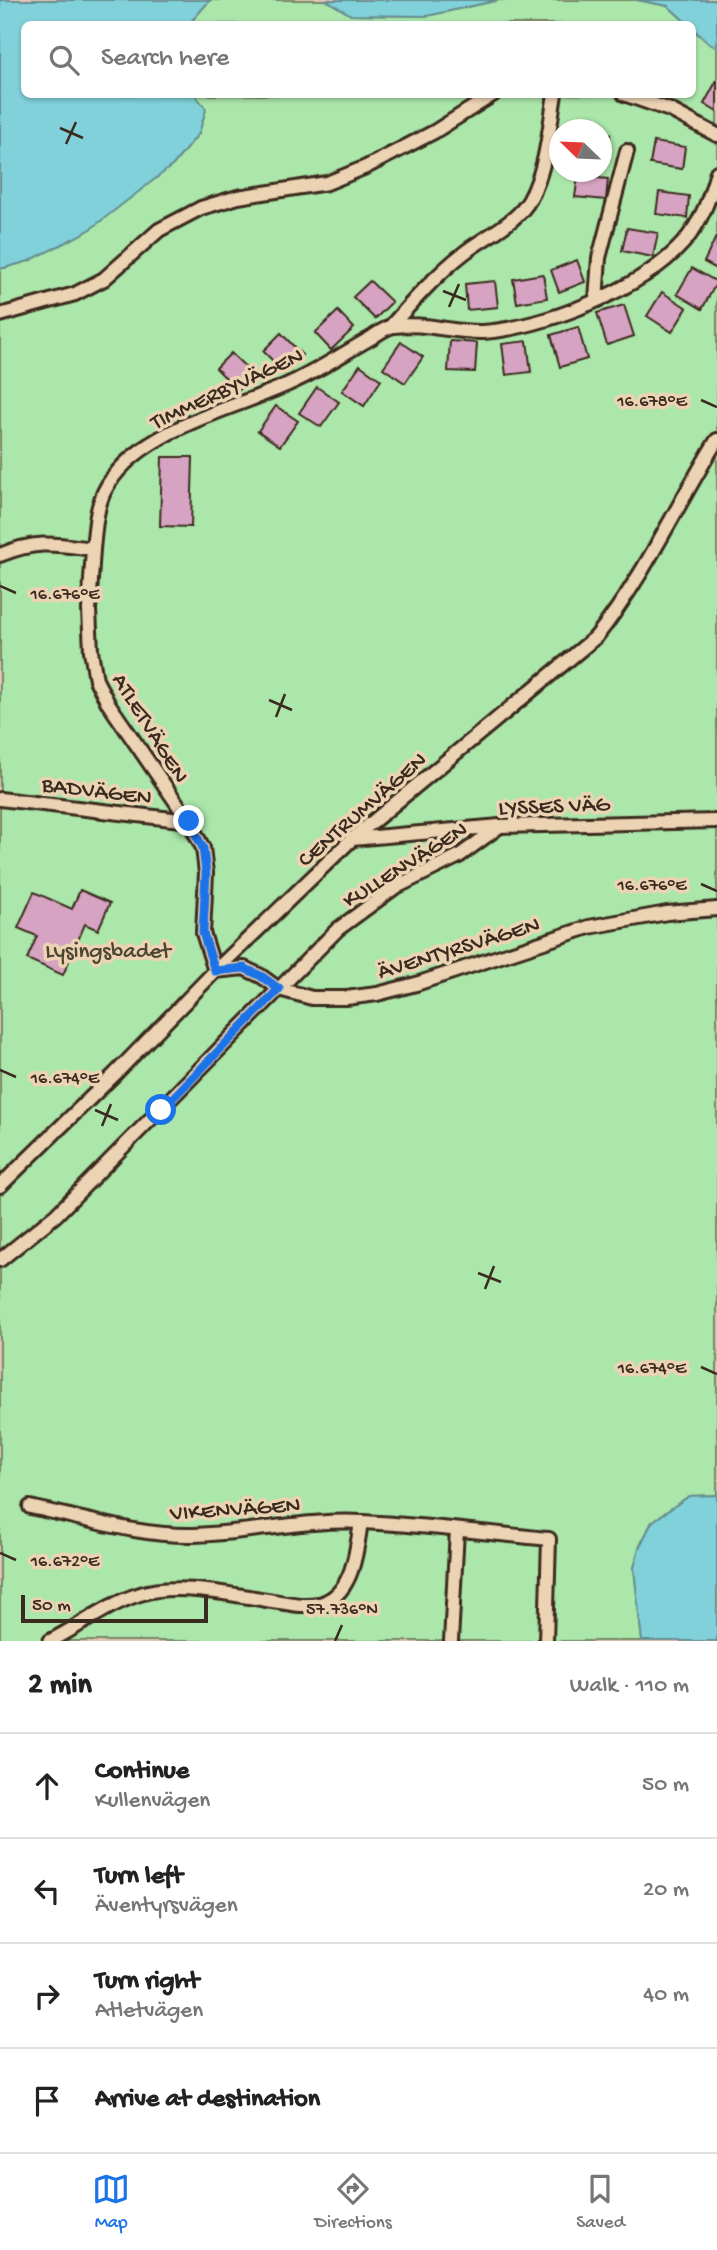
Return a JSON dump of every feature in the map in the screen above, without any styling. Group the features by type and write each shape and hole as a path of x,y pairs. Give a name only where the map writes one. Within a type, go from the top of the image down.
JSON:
{"lane":[{"path":"0,315 75,294 104,279 159,230 201,208 238,197 327,183 366,167 434,132 488,98"},
{"name":"TIMMERBYVÄGEN","path":"93,549 97,514 104,493 117,472 139,451 189,423 297,381 391,326 428,284 463,253 522,211 530,200 544,159 554,98"},
{"path":"636,98 670,110 717,135"},
{"path":"596,300 599,258 627,151"},
{"path":"391,326 441,327 480,332 514,329 549,320 596,300 640,277 664,261 683,243 699,221 717,172"},
{"name":"CENTRUMVÄGEN","path":"0,1186 115,1074 215,971 352,839 596,637 634,585 717,440"},
{"path":"0,555 22,546 42,543 93,549"},
{"name":"ATLETVÄGEN","path":"93,549 89,610 96,680 107,704 189,821 203,848 206,873 203,933 215,971"},
{"name":"BADVÄGEN","path":"0,799 189,821"},
{"name":"LYSSES VÄG","path":"352,839 500,826 717,821"},
{"name":"KULLENVÄGEN","path":"0,1260 56,1215 338,929 394,888 460,856 500,826"},
{"name":"ÄVENTYRSVÄGEN","path":"215,971 244,968 279,989 312,998 346,998 377,994 416,984 589,927 667,913 717,909"},
{"name":"VIKENVÄGEN","path":"30,1507 139,1531 190,1535 304,1524 361,1522 549,1539 546,1641"},
{"path":"50,1641 115,1603 143,1592 202,1591 300,1605 316,1605 329,1601 340,1590 349,1573 357,1553 361,1522"},
{"path":"452,1641 457,1530"}],"green space":[{"path":"210,0 326,0 351,15 427,16 499,0 637,0 668,6 685,21 192,21"},
{"name":"Lysingsbadet","path":"696,32 717,48 717,1495 689,1496 652,1522 639,1548 634,1568 642,1641 0,1641 0,269 29,261 173,165 199,133 206,109 197,98 696,98"}],"water":[{"path":"0,0 210,0 192,21 21,21 21,98 197,98 206,109 199,133 173,165 88,231 29,261 0,269"},
{"path":"326,0 499,0 427,16 351,15"},
{"path":"637,0 717,0 717,48 696,32 696,21 685,21 668,6"},
{"path":"717,1495 717,1641 642,1641 634,1568 639,1548 652,1522 689,1496"}],"building":[{"path":"717,80 717,112 704,104"},
{"path":"654,142 685,147 682,169 650,164"},
{"path":"577,182 608,182 606,200 575,197"},
{"path":"659,192 689,196 687,218 656,214"},
{"path":"627,228 658,233 653,257 622,251"},
{"path":"717,235 717,269 704,262"},
{"path":"577,260 585,282 559,292 551,270"},
{"path":"692,268 717,282 702,309 677,294"},
{"path":"543,274 547,298 517,303 513,279"},
{"path":"370,281 392,302 375,319 353,297"},
{"path":"495,281 498,307 467,310 465,284"},
{"path":"662,292 687,308 672,332 647,316"},
{"path":"624,305 634,336 607,345 597,313"},
{"path":"338,311 354,328 331,350 315,333"},
{"path":"578,327 587,359 560,367 551,335"},
{"path":"281,333 302,355 285,373 263,351"},
{"path":"450,341 477,343 475,372 448,371"},
{"path":"527,341 531,372 506,375 502,344"},
{"path":"401,342 423,357 405,383 383,368"},
{"path":"231,353 254,375 238,391 216,368"},
{"path":"360,365 381,380 364,406 342,391"},
{"path":"317,387 339,402 321,427 299,413"},
{"path":"276,406 298,421 280,446 258,431"},
{"path":"162,457 193,457 191,527 160,526"},
{"path":"80,890 110,903 98,930 85,924 63,975 27,959 37,936 18,928 34,892 72,909"}],"route":[{"path":"161,1110 279,989 244,968 215,971 203,933 206,873 203,848 189,821"}]}
